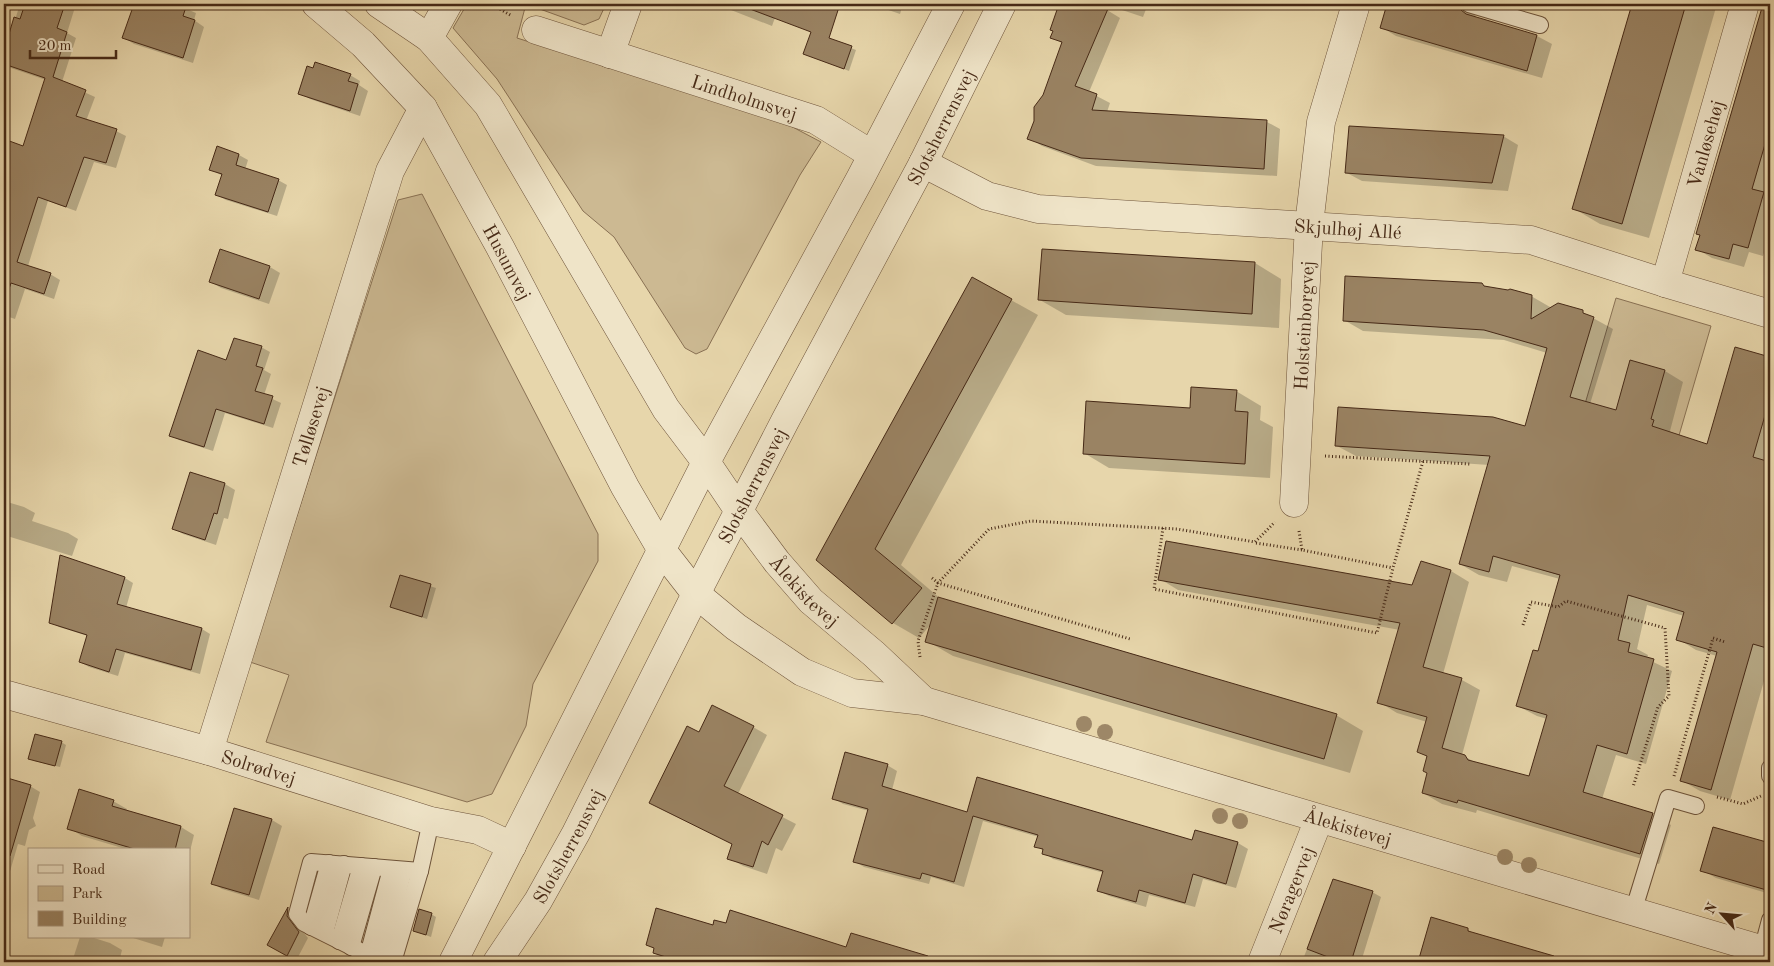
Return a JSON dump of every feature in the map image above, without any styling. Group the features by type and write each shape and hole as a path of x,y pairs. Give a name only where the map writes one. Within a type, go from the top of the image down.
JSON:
{"street":[{"name":"Husumvej","path":"316,4 363,44 424,108 500,247 620,477 661,549"},
{"path":"379,4 429,38 488,105 666,409 706,462"},
{"path":"429,38 448,4"},
{"path":"610,54 628,4"},
{"path":"453,962 706,462 861,178 871,154 951,4"},
{"name":"Slotsherrensvej","path":"501,961 538,902 576,834 696,594 790,412 923,163 1002,4"},
{"name":"Holsteinborgvej","path":"1294,502 1309,225 1321,122 1356,4"},
{"name":"Vanløsehøj","path":"1665,283 1745,4"},
{"name":"Lindholmsvej","path":"536,30 816,120 871,154"},
{"name":"Tølløsevej","path":"209,751 390,171 424,108"},
{"name":"Skjulhøj Allé","path":"923,163 987,196 1038,209 1531,240 1770,314"},
{"name":"Ålekistevej","path":"706,462 777,562 811,601 874,654 924,701"},
{"name":"Ålekistevej","path":"661,549 696,594 736,627 802,672 852,692 924,701 1766,951"},
{"name":"Solrødvej","path":"4,694 209,751 431,821 478,830 512,846"},
{"name":"Nøragervej","path":"1262,962 1319,819"}],"lane":[{"path":"1469,4 1540,25"},
{"path":"1770,768 1770,776"},
{"path":"1633,912 1668,798 1696,806"},
{"path":"380,960 405,870 431,821"},
{"path":"380,960 304,923 297,914 311,862 405,870"},
{"path":"332,937 336,864"},
{"path":"332,937 368,867"},
{"path":"380,960 405,870"},
{"path":"1766,951 1770,920"}],"path":[{"path":"1318,455 1470,464"},
{"path":"1164,528 1154,589 1377,633 1423,461"},
{"path":"1256,542 1294,502"},
{"path":"1294,502 1302,550"},
{"path":"920,658 918,641 938,582 989,529 1031,522 1177,529 1302,550 1393,568"},
{"path":"932,578 938,582 1130,638"},
{"path":"1523,625 1531,602 1558,607 1566,601 1664,628 1669,696 1658,707 1633,787"},
{"path":"1668,798 1713,638 1725,642"},
{"path":"1696,806 1708,795 1743,804 1761,796"}],"green space":[{"path":"467,4 526,4 517,38 785,123 821,142 800,175 707,349 696,354 685,348 614,237 583,211 497,79 453,28"},
{"path":"526,4 606,4 599,19 584,25"},
{"path":"422,194 598,534 598,561 533,684 526,726 492,794 467,802 266,742 289,675 250,662 398,200"},
{"path":"1616,298 1711,326 1632,596 1537,568"}],"building":[{"path":"25,4 65,4 57,28 67,32 53,77 86,90 76,116 117,129 106,163 84,157 66,207 38,197 17,262 51,273 44,294 11,283 9,289 4,288 4,139 23,146 45,78 4,64 4,51 14,17 20,19"},
{"path":"134,4 187,4 183,16 195,20 183,58 122,38"},
{"path":"742,4 840,4 829,38 852,46 844,69 803,54 811,32 742,6"},
{"path":"1059,4 1110,4 1075,86 1097,94 1092,110 1267,120 1264,169 1081,158 1027,139 1034,121 1034,107 1043,95 1062,42 1050,38 1053,31 1050,30"},
{"path":"1387,4 1459,4 1461,10 1466,14 1537,35 1527,71 1380,28"},
{"path":"1632,4 1686,4 1622,224 1572,209"},
{"path":"1763,4 1770,4 1770,127 1752,189 1764,192 1748,248 1733,244 1729,259 1695,250 1700,235 1696,234"},
{"path":"315,62 351,74 348,81 358,84 350,111 298,94 307,66 313,68"},
{"path":"1349,126 1504,135 1492,183 1345,173"},
{"path":"217,146 239,154 236,165 279,179 268,212 215,195 222,174 209,170"},
{"path":"220,249 270,266 259,299 209,282"},
{"path":"1042,249 1255,262 1252,314 1038,300"},
{"path":"1345,276 1482,283 1484,286 1510,289 1532,295 1531,319 1558,303 1583,310 1583,313 1594,317 1570,397 1616,410 1630,360 1665,370 1651,419 1654,420 1652,426 1707,444 1735,347 1770,357 1770,398 1753,457 1770,462 1770,649 1753,644 1711,790 1680,781 1717,652 1676,640 1684,612 1628,595 1618,640 1630,643 1628,652 1654,659 1627,754 1597,745 1583,792 1653,813 1640,854 1458,800 1457,803 1422,793 1427,773 1423,771 1427,756 1417,752 1427,717 1377,703 1400,623 1158,580 1166,541 1412,585 1421,561 1451,570 1423,667 1462,678 1442,748 1465,755 1468,760 1529,776 1547,715 1516,706 1533,650 1538,651 1560,575 1493,556 1489,572 1459,564 1490,456 1335,446 1338,407 1493,417 1525,426 1547,348 1484,330 1343,321"},
{"path":"972,277 1012,299 875,549 922,588 892,624 816,560"},
{"path":"234,338 262,346 256,366 263,368 255,391 273,396 264,424 216,409 204,447 169,436 198,350 226,360"},
{"path":"1191,387 1237,390 1235,411 1248,412 1245,464 1083,454 1086,401 1190,408"},
{"path":"190,472 225,483 217,514 214,513 205,540 172,529"},
{"path":"60,555 125,577 117,604 202,628 191,670 116,649 109,672 79,662 87,635 49,623"},
{"path":"400,575 431,584 422,617 390,607"},
{"path":"938,597 1337,714 1324,759 925,642"},
{"path":"712,705 754,726 724,786 783,815 768,845 762,841 753,867 727,859 732,844 649,803 687,726 699,732"},
{"path":"35,734 62,741 55,766 28,759"},
{"path":"845,752 888,764 882,786 967,812 977,777 1192,840 1195,830 1238,842 1226,884 1193,874 1185,903 1139,890 1136,902 1097,891 1103,871 1042,854 1043,849 1034,847 1038,835 973,816 954,882 922,873 920,879 853,862 868,809 832,799"},
{"path":"4,777 31,785 10,856 4,855"},
{"path":"79,789 114,800 112,806 181,826 176,848 131,848 67,829"},
{"path":"234,808 272,819 249,895 211,884"},
{"path":"1713,827 1770,843 1770,891 1700,871"},
{"path":"1333,879 1373,891 1351,962 1341,962 1307,949"},
{"path":"288,907 287,916 299,932 287,956 267,945"},
{"path":"656,908 713,925 714,920 726,923 730,910 846,947 851,933 928,956 927,962 682,962 653,953 654,948 646,945"},
{"path":"419,909 432,913 426,935 413,931"},
{"path":"1431,917 1468,928 1468,931 1554,956 1553,962 1418,962"}]}
